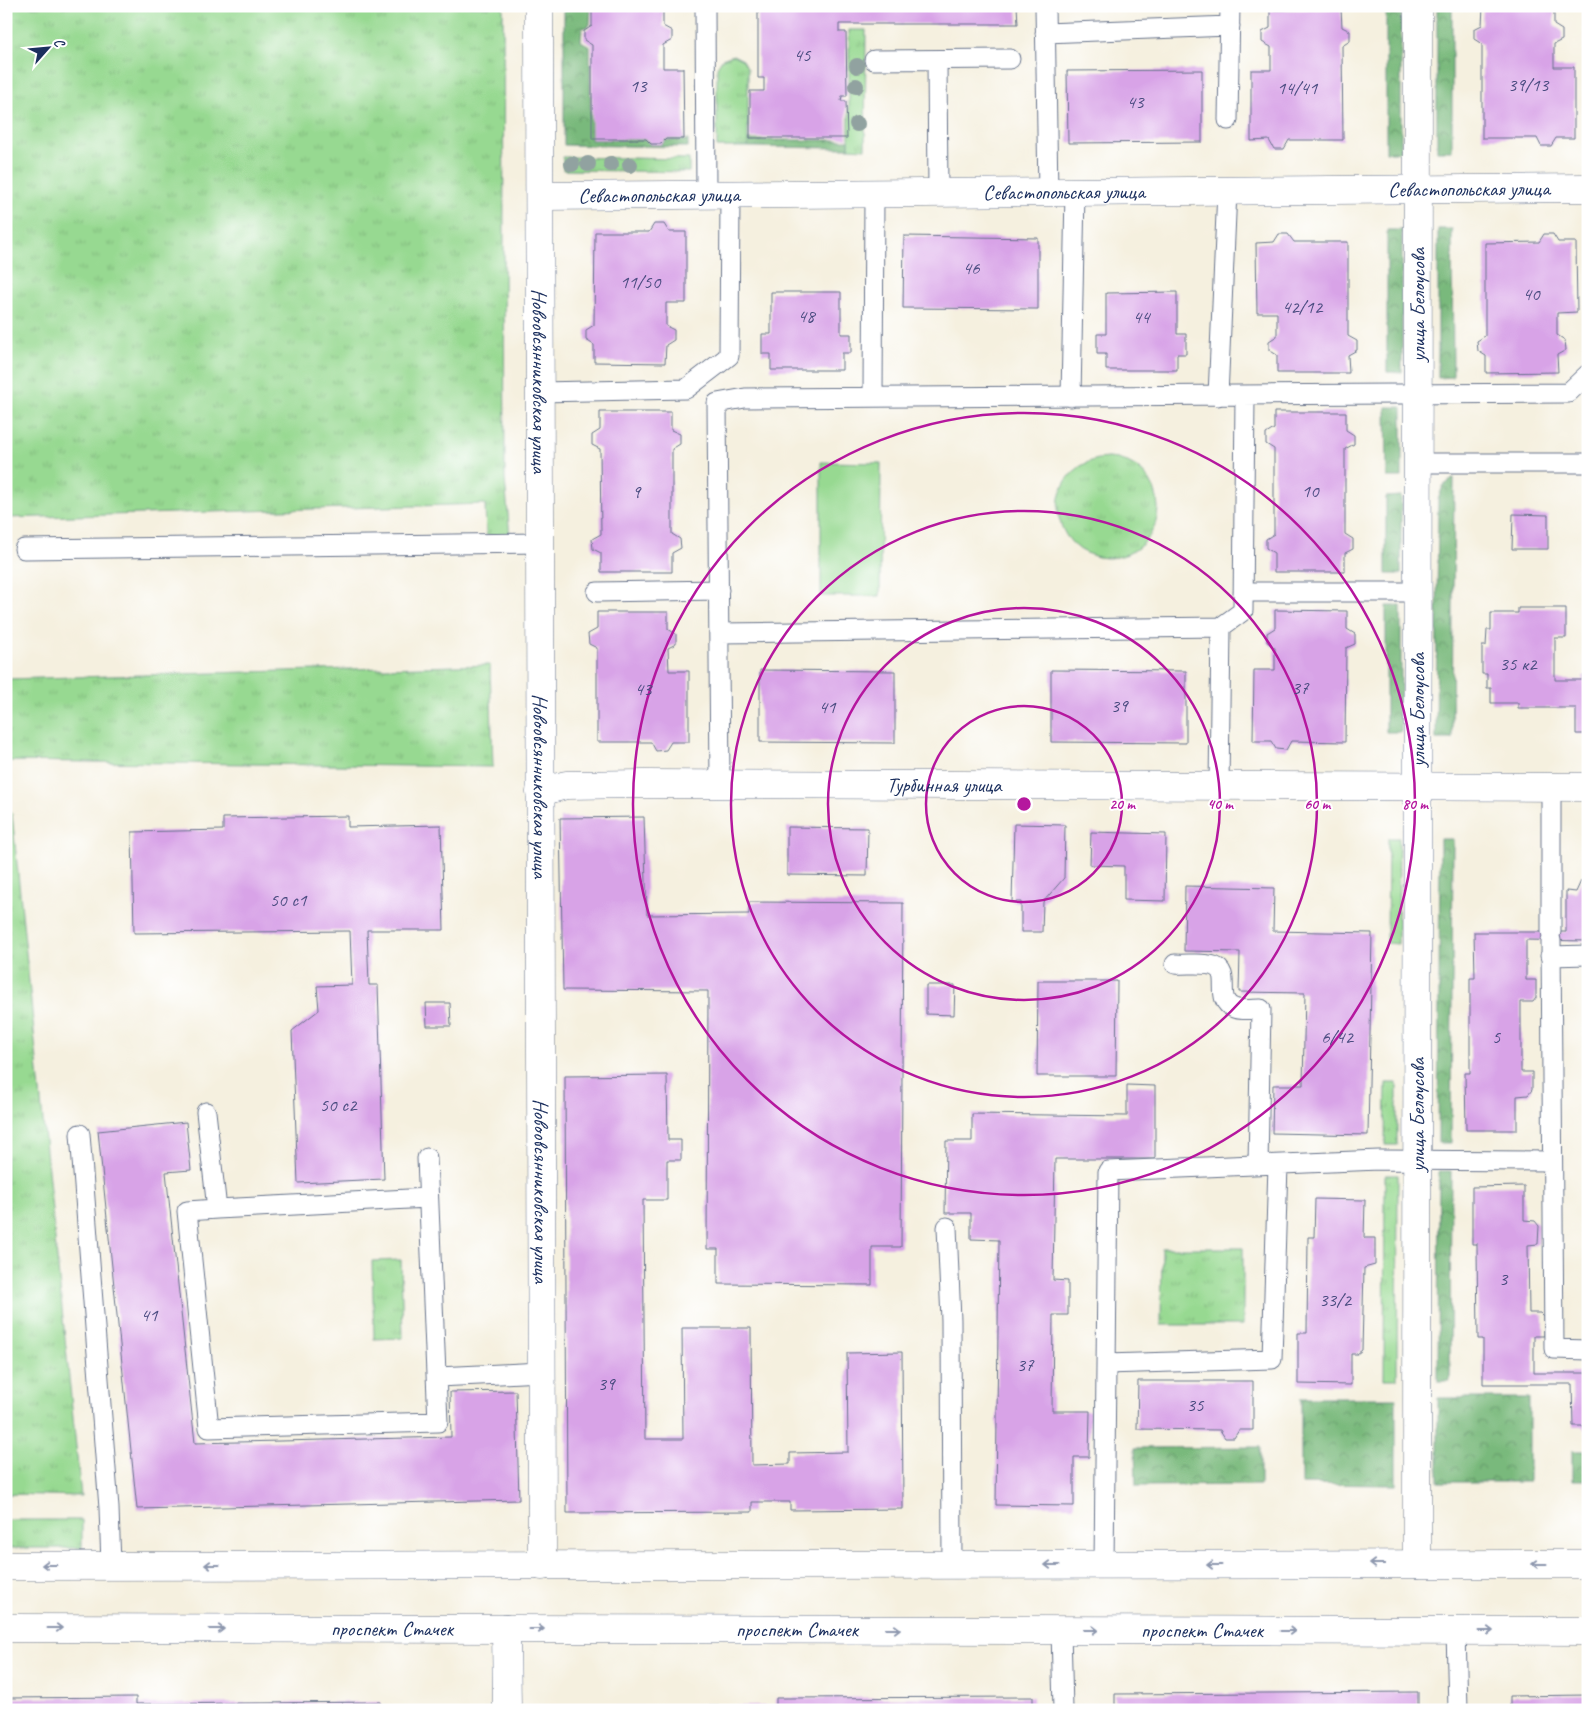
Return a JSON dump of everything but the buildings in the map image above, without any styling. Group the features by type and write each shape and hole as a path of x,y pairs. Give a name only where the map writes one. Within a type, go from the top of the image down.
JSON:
{"street":[{"name":"Новоовсянниковская улица","path":"539,6 542,1566"},
{"name":"улица Белоусова","path":"1417,1564 1420,395 1418,6"},
{"name":"Севастопольская улица","path":"540,196 1588,188"},
{"name":"Турбинная улица","path":"540,792 566,785 720,784 1588,787"},
{"path":"6,1566 1588,1564"},
{"name":"проспект Стачек","path":"6,1628 1588,1631"},
{"path":"506,1629 508,1710"}],"lane":[{"path":"540,392 686,389 729,356 706,6"},
{"path":"1045,6 1048,193"},
{"path":"1228,120 1230,6"},
{"path":"1045,33 1230,26"},
{"path":"874,60 1010,59"},
{"path":"937,60 938,193"},
{"path":"1218,396 1227,191"},
{"path":"1071,397 1075,192"},
{"path":"873,397 874,193"},
{"path":"720,784 717,403 745,398 1568,393 1588,374"},
{"path":"719,633 1221,627 1243,611 1245,396"},
{"path":"1419,463 1588,463"},
{"path":"24,549 540,543"},
{"path":"597,592 719,590"},
{"path":"1243,592 1419,592"},
{"path":"1219,786 1221,627"},
{"path":"1550,787 1554,1349 1588,1350"},
{"path":"1551,943 1588,955"},
{"path":"1175,964 1213,965 1219,969 1223,976 1222,996 1227,1004 1235,1009 1261,1010 1258,1165"},
{"path":"206,1112 217,1209"},
{"path":"80,1134 109,1508 111,1565"},
{"path":"427,1158 438,1377 438,1422 209,1428 187,1211 428,1198"},
{"path":"1104,1565 1108,1171 1418,1160 1552,1161"},
{"path":"1106,1364 1272,1359 1278,1165"},
{"path":"947,1227 951,1320 952,1566"},
{"path":"438,1377 541,1372"},
{"path":"1061,1630 1063,1710"},
{"path":"1456,1631 1458,1710"}],"green space":[{"path":"6,6 503,6 505,479 510,537 486,535 485,504 6,518"},
{"path":"564,6 591,6 590,25 582,29 581,41 590,46 591,140 646,140 650,145 661,145 666,140 688,140 688,147 564,145"},
{"path":"1386,6 1401,6 1401,152 1386,152"},
{"path":"1437,6 1452,6 1452,151 1437,151"},
{"path":"849,30 866,30 865,149 849,148"},
{"path":"733,55 743,60 748,69 748,147 717,147 717,67 722,59"},
{"path":"748,140 849,140 849,148 748,147"},
{"path":"563,157 689,159 689,172 563,170"},
{"path":"1438,229 1452,229 1453,377 1438,378"},
{"path":"1387,230 1402,230 1402,372 1387,372"},
{"path":"1386,407 1402,407 1402,477 1387,477"},
{"path":"1108,458 1118,459 1136,466 1150,480 1157,498 1157,518 1150,536 1136,550 1118,557 1108,558 1098,557 1080,550 1066,536 1059,518 1058,508 1059,498 1066,480 1080,466 1098,459"},
{"path":"821,462 881,463 880,596 821,596"},
{"path":"1454,478 1452,739 1436,739 1438,500 1443,486"},
{"path":"1401,496 1401,574 1386,574 1386,497"},
{"path":"1386,606 1401,606 1401,732 1386,732"},
{"path":"490,665 493,767 6,761 6,679"},
{"path":"6,807 12,814 81,1496 6,1494"},
{"path":"1388,838 1399,838 1398,944 1387,943"},
{"path":"1440,839 1453,839 1451,1143 1438,1143"},
{"path":"1386,1083 1397,1083 1397,1145 1385,1145"},
{"path":"1439,1171 1451,1171 1450,1381 1438,1381"},
{"path":"1385,1175 1398,1175 1397,1379 1384,1379"},
{"path":"1162,1248 1243,1248 1243,1325 1161,1325"},
{"path":"401,1260 403,1338 374,1339 372,1261"},
{"path":"1301,1398 1396,1398 1396,1485 1301,1484"},
{"path":"1438,1398 1529,1398 1529,1482 1438,1482"},
{"path":"1260,1447 1260,1485 1136,1486 1135,1448"},
{"path":"1572,1451 1588,1451 1588,1481 1572,1481"},
{"path":"6,1520 82,1520 82,1548 6,1548"}]}
